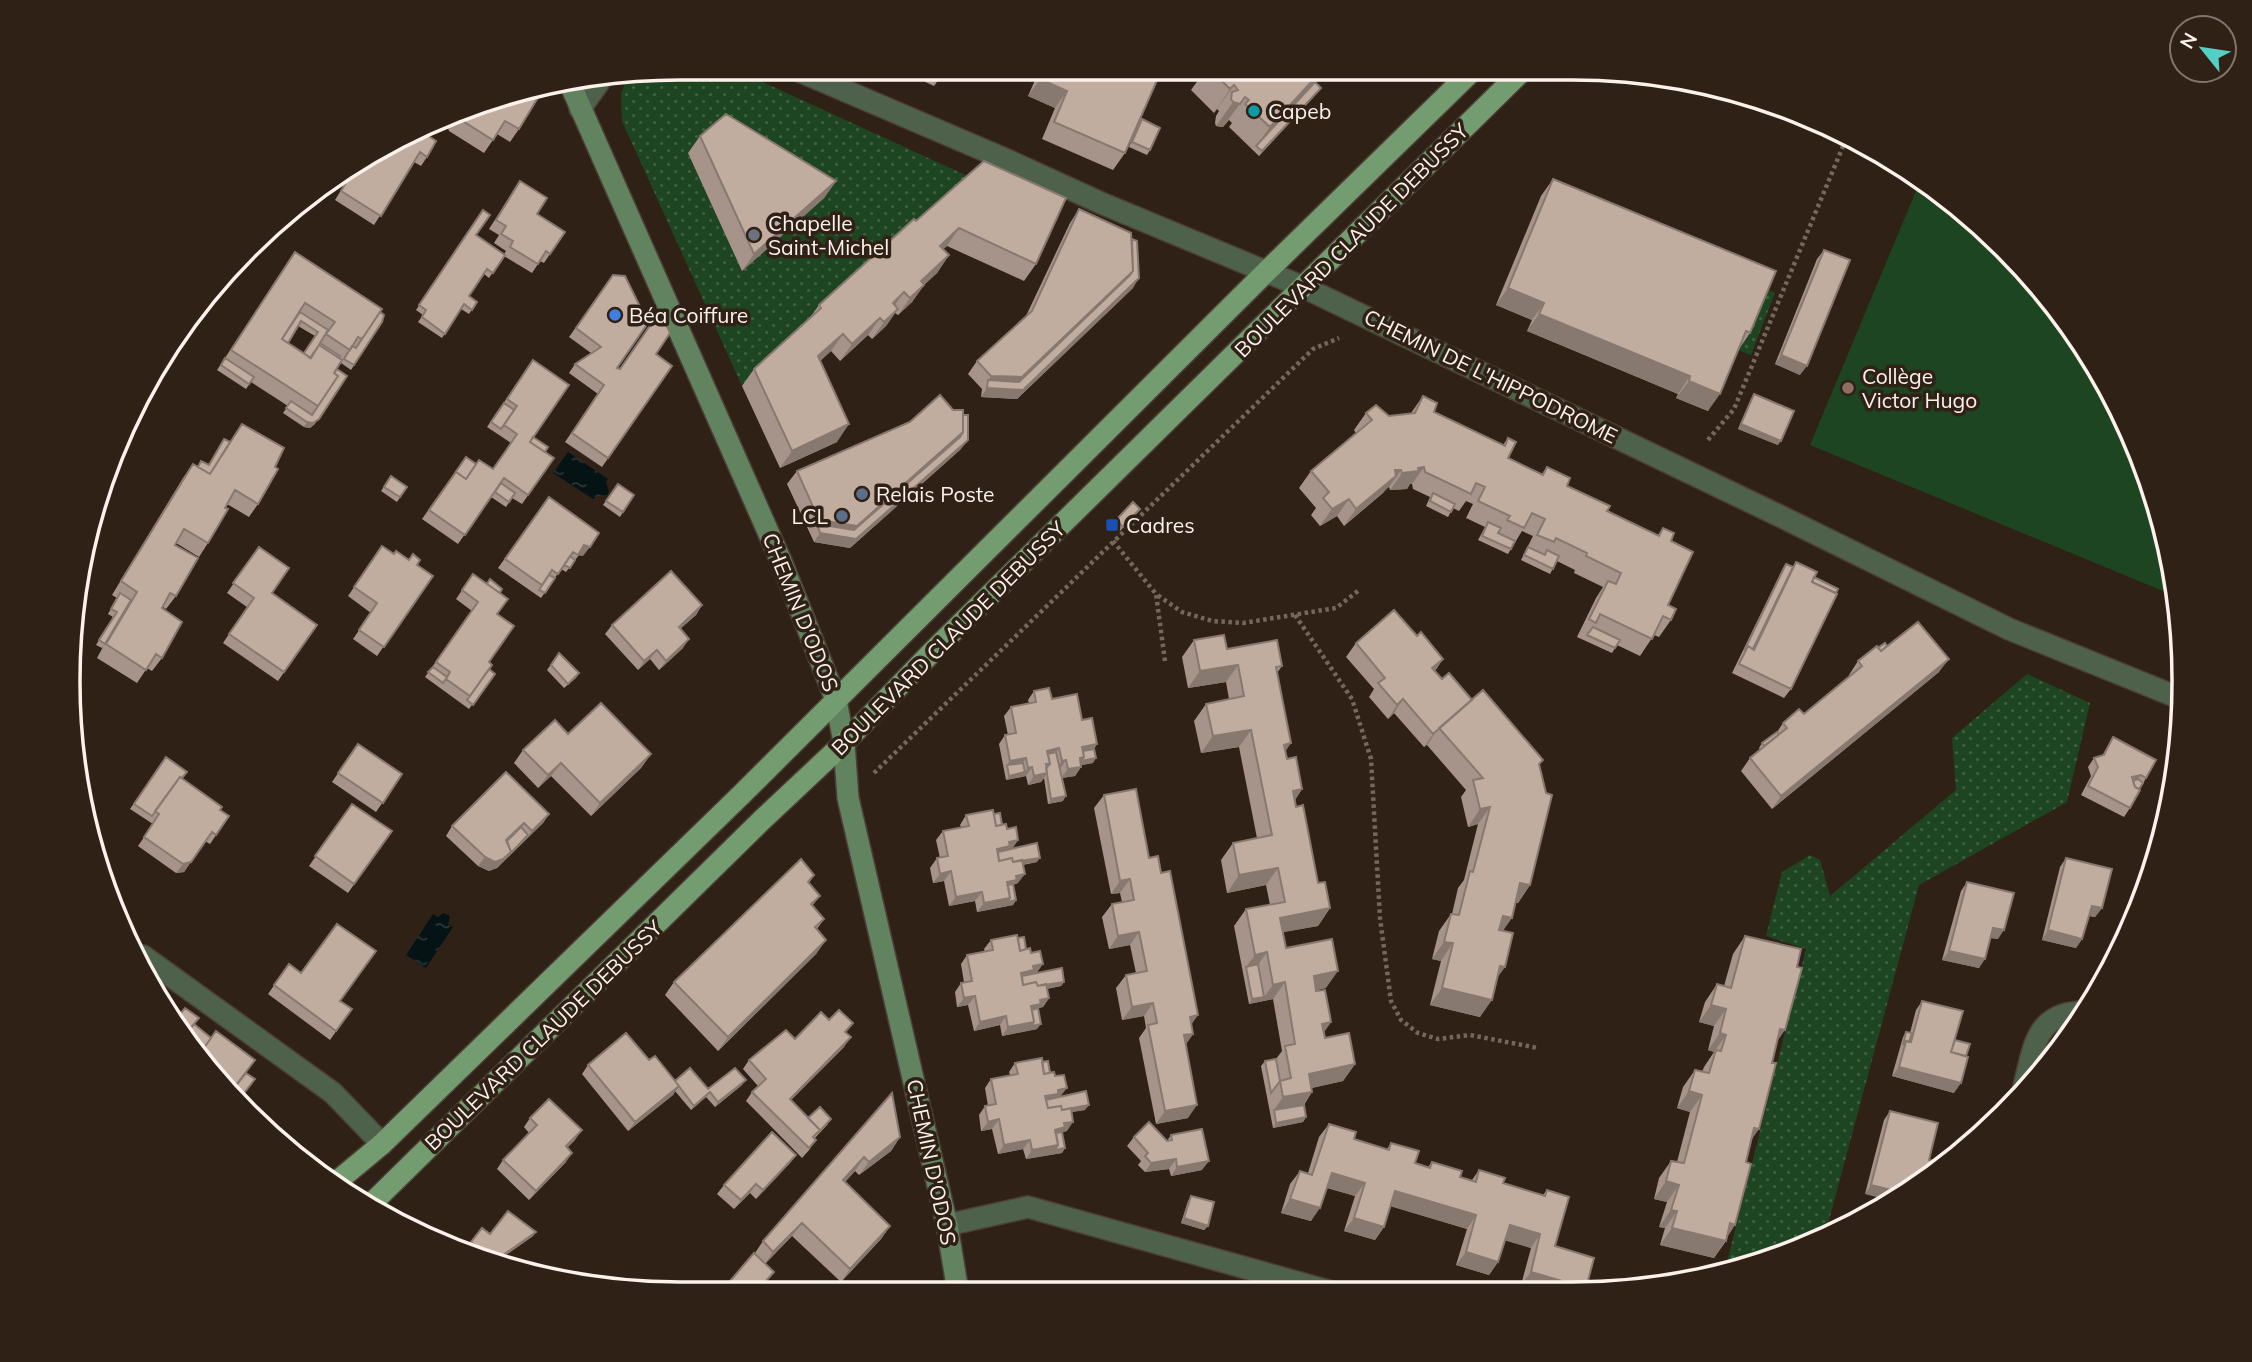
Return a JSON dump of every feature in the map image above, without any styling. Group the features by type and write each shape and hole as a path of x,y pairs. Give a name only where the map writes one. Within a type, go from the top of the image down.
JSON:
{"main road":[{"name":"BOULEVARD CLAUDE DEBUSSY","path":"343,1177 382,1144 741,795 1463,80"},
{"name":"BOULEVARD CLAUDE DEBUSSY","path":"377,1198 763,819 844,743 931,653 1513,80"}],"street":[{"name":"CHEMIN DE L'HIPPODROME","path":"820,80 1101,203 1303,287 1782,516 2009,629 2171,695"},
{"path":"580,109 595,87"},
{"name":"CHEMIN D'ODOS","path":"573,91 781,561 836,699 844,743 848,798 947,1225 956,1282"},
{"path":"150,961 332,1093 382,1144"},
{"path":"2028,1069 2038,1033 2054,1020 2071,1013"},
{"path":"947,1225 1028,1207 1296,1282"}],"path":[{"path":"1708,440 1734,409 1843,146"},
{"path":"848,798 1313,349 1349,333 1361,314"},
{"path":"1113,541 1156,594 1182,612 1212,621 1243,624 1336,608 1358,591"},
{"path":"1156,594 1165,661"},
{"path":"1295,615 1352,699 1371,759 1377,821 1380,918 1391,1001 1401,1020 1418,1033 1438,1039 1470,1035 1538,1048"}],"green space":[{"path":"758,80 972,178 742,386 622,121 621,93 625,84 642,82"},
{"path":"1916,190 1996,256 2047,315 2091,381 2110,415 2140,488 2160,564 2164,592 1810,445"},
{"path":"1764,288 1775,293 1751,355 1738,350"},
{"path":"2027,674 2090,703 2067,802 1919,885 1828,1224 1764,1250 1727,1261 1806,949 1766,936 1782,872 1810,855 1820,860 1830,896 1956,790 1952,738"}],"water":[{"path":"568,452 608,479 607,495 593,499 553,473"},
{"path":"443,913 449,915 448,924 453,927 426,968 406,955 433,914 438,917"}],"building":[{"path":"1042,80 1157,80 1125,153 1054,122 1067,91"},
{"path":"1221,80 1313,80 1270,127 1245,104 1249,100 1245,97 1240,104 1233,102 1232,92 1238,90 1234,85 1230,89"},
{"path":"1315,82 1321,88 1262,151 1256,146"},
{"path":"538,98 519,129 505,121 493,140 463,121"},
{"name":"Chapelle Saint-Michel","path":"726,114 836,181 754,254 700,136"},
{"path":"1142,119 1160,128 1150,150 1132,142"},
{"path":"428,136 436,141 427,157 420,152 381,216 341,191 347,182 415,142"},
{"path":"984,161 1066,198 1036,264 959,228 940,246 949,255 921,281 924,285 910,298 904,292 893,303 898,309 884,322 880,318 852,344 843,334 818,356 849,424 792,451 754,369 821,308 819,305 914,219 916,221"},
{"path":"1553,179 1776,271 1750,333 1746,331 1720,394 1689,381 1690,376 1539,314 1544,303 1508,288"},
{"path":"520,181 547,198 537,214 565,232 550,254 546,251 538,264 510,247 513,241 501,234 506,226 496,220"},
{"path":"1079,209 1131,233 1133,271 1022,377 991,376 977,361 1032,311"},
{"path":"483,210 490,215 476,235 505,255 493,273 487,269 469,296 477,302 472,310 464,304 445,334 422,317 426,310 419,305"},
{"path":"1132,239 1137,241 1139,278 1023,390 987,388 988,380 1019,382 1130,275 1133,271"},
{"path":"1824,250 1850,260 1807,366 1781,355"},
{"path":"295,252 382,309 362,339 358,337 350,350 326,334 335,322 305,303 282,339 311,358 319,345 342,360 334,373 338,376 318,406 231,350"},
{"path":"613,275 625,276 648,323 617,368 620,369 660,311 670,333 656,354 672,366 608,458 572,433 604,385 575,364 601,347 576,328"},
{"path":"300,312 328,330 320,343 340,356 339,358 319,345 310,358 304,353 318,332 301,321 288,343 282,339"},
{"path":"380,312 384,315 382,322 354,365 344,359 352,346 356,348"},
{"path":"225,358 254,377 249,384 221,365"},
{"path":"533,360 569,385 530,442 554,458 528,495 504,478 465,535 429,510 456,472 466,479 479,460 493,469 505,452 517,434 504,425 517,406 507,399"},
{"path":"337,369 347,376 319,419 313,423 307,422 286,408 291,401 312,415 338,376 334,373"},
{"path":"1754,394 1794,411 1781,441 1741,424"},
{"path":"940,395 953,410 963,410 963,432 857,526 819,520 797,471 910,422"},
{"path":"1423,396 1437,403 1434,412 1505,446 1508,438 1516,442 1508,458 1543,475 1547,467 1570,478 1567,486 1610,506 1607,511 1659,536 1663,528 1674,533 1671,541 1693,552 1668,605 1676,609 1671,620 1663,616 1652,639 1600,614 1596,623 1589,619 1608,581 1616,584 1621,573 1556,538 1554,542 1537,535 1545,519 1532,513 1524,528 1507,520 1510,516 1478,501 1485,487 1476,483 1471,494 1425,472 1424,467 1418,468 1419,471 1402,473 1401,470 1395,470 1396,476 1356,509 1349,499 1332,509 1323,498 1329,492 1311,471 1372,420 1366,413 1376,405 1389,416 1415,413"},
{"path":"504,403 514,410 501,429 491,422"},
{"path":"963,415 968,415 968,440 856,539 820,533 817,524 854,530 960,437 963,432"},
{"path":"242,424 284,448 275,467 278,469 258,504 235,490 225,508 228,509 208,543 184,529 175,545 198,558 176,596 170,593 162,608 182,622 162,658 156,654 146,670 106,644 137,592 121,581 193,464 210,474"},
{"path":"533,437 548,447 545,452 530,442"},
{"path":"224,439 230,442 210,474 198,467 201,461 209,465"},
{"path":"466,457 476,464 466,479 455,473"},
{"path":"391,476 407,487 400,497 384,487"},
{"path":"501,483 515,493 509,502 495,492"},
{"path":"618,484 634,495 623,512 606,501"},
{"path":"1433,493 1455,504 1451,512 1430,501"},
{"path":"549,497 599,533 590,547 584,545 578,555 573,552 558,574 552,570 542,585 505,559"},
{"path":"1133,502 1140,509 1123,527 1116,520"},
{"path":"1488,522 1501,528 1498,533 1515,541 1511,549 1482,536"},
{"path":"382,546 409,560 413,554 420,560 417,565 433,576 384,647 359,630 377,603 354,587"},
{"path":"259,547 289,568 272,593 317,625 284,672 229,634 254,598 233,583"},
{"path":"1528,547 1545,555 1547,550 1559,556 1553,569 1524,555"},
{"path":"570,556 575,560 570,568 564,565"},
{"path":"1796,562 1817,572 1812,582 1837,594 1791,689 1739,664 1748,646 1754,650"},
{"path":"1786,564 1793,567 1753,649 1748,646 1744,651"},
{"path":"671,571 702,605 679,627 689,639 666,661 657,650 644,661 612,625"},
{"path":"473,574 508,599 497,614 514,626 489,662 492,665 470,696 446,679 450,672 436,662 478,602 462,590"},
{"path":"549,575 555,578 545,593 539,590"},
{"path":"1814,577 1838,589 1836,593 1812,582"},
{"path":"490,579 502,589 500,593 487,584"},
{"path":"120,593 131,600 105,644 99,640 117,612 111,609"},
{"path":"1394,610 1417,636 1421,632 1443,659 1432,668 1442,679 1449,673 1472,700 1433,734 1403,699 1397,705 1378,683 1385,678 1356,643"},
{"path":"1918,622 1949,659 1781,796 1750,758 1787,728 1783,723 1799,709 1804,714 1862,666 1858,661 1877,646 1881,651"},
{"path":"1593,627 1620,640 1615,648 1587,635"},
{"path":"1224,635 1227,649 1277,640 1282,666 1276,667 1291,743 1284,745 1287,759 1296,757 1302,789 1293,791 1296,807 1303,805 1318,883 1325,882 1330,908 1280,918 1286,948 1332,939 1338,971 1314,976 1316,991 1325,990 1331,1022 1322,1024 1325,1038 1349,1033 1355,1064 1309,1074 1312,1092 1283,1097 1280,1081 1291,1078 1285,1046 1295,1044 1285,982 1273,985 1267,952 1255,955 1246,909 1285,902 1278,868 1239,875 1233,843 1272,835 1251,730 1213,736 1206,704 1244,696 1238,665 1200,671 1194,640"},
{"path":"1885,643 1887,646 1881,651 1878,648"},
{"path":"559,653 579,673 568,684 551,665"},
{"path":"433,667 447,677 443,683 428,672"},
{"path":"489,669 495,674 473,705 467,700"},
{"path":"1049,688 1052,699 1077,694 1082,720 1092,718 1097,744 1082,747 1084,757 1080,758 1081,767 1068,769 1066,760 1062,761 1059,748 1047,751 1050,764 1046,764 1047,773 1034,776 1032,767 1028,768 1026,758 1010,761 1005,735 1016,733 1011,707 1036,702 1034,691"},
{"path":"1483,690 1543,760 1539,764 1546,793 1552,795 1530,885 1520,883 1512,918 1503,916 1499,930 1513,933 1505,967 1500,966 1492,1000 1442,988 1453,943 1444,942 1451,914 1459,915 1490,807 1480,809 1473,780 1483,778 1439,728"},
{"path":"601,703 651,754 600,803 561,763 548,775 523,750 555,720 568,734"},
{"path":"1777,732 1779,734 1764,746 1762,743"},
{"path":"2113,737 2156,760 2146,778 2141,775 2132,777 2135,787 2140,790 2130,808 2088,786 2098,767 2094,758 2104,755"},
{"path":"358,744 402,774 383,803 338,773"},
{"path":"1094,749 1096,758 1081,761 1084,757 1083,751"},
{"path":"1056,752 1066,796 1051,799 1046,768 1050,764 1048,754"},
{"path":"166,757 187,772 180,777 152,816 134,804"},
{"path":"1023,763 1025,772 1009,776 1007,765"},
{"path":"506,772 549,814 532,831 524,823 506,840 511,852 495,862 485,857 452,826"},
{"path":"180,777 222,807 220,810 229,816 216,835 212,832 191,862 183,864 144,837 159,814 155,811"},
{"path":"2138,779 2143,783 2139,789 2133,781"},
{"path":"1136,789 1149,858 1158,856 1161,873 1170,871 1198,1015 1190,1017 1193,1034 1184,1035 1197,1105 1165,1111 1148,1025 1157,1023 1153,1003 1132,1007 1126,975 1147,971 1139,932 1118,936 1112,904 1134,900 1130,879 1120,881 1104,795"},
{"path":"352,804 392,831 354,884 315,856"},
{"path":"993,810 996,826 1006,824 1007,829 1016,827 1018,840 1009,842 1010,846 997,849 999,861 1012,858 1013,862 1022,860 1025,874 1016,876 1017,880 1007,882 1010,898 984,903 982,892 956,897 951,871 940,874 937,858 948,856 943,831 969,826 966,815"},
{"path":"1000,813 1002,825 996,826 994,814"},
{"path":"521,827 528,835 508,856 511,852 507,841"},
{"path":"1037,843 1040,858 999,861 998,852"},
{"path":"2066,858 2112,869 2102,908 2092,906 2082,939 2048,930"},
{"path":"801,859 814,875 808,882 820,896 811,904 824,919 815,927 826,940 728,1037 674,982"},
{"path":"1967,882 2014,893 2004,930 1993,928 1985,959 1949,951"},
{"path":"1013,884 1016,900 1007,902 1010,898 1008,885"},
{"path":"337,924 376,951 340,1001 352,1009 336,1031 274,985 289,964 301,973"},
{"path":"1017,935 1020,951 1030,948 1031,953 1040,951 1043,964 1033,966 1034,970 1021,973 1023,985 1036,982 1038,986 1046,984 1049,998 1040,1000 1041,1004 1031,1006 1034,1022 1008,1027 1006,1016 980,1022 975,996 964,998 961,983 972,981 967,955 993,950 991,940"},
{"path":"1745,936 1801,949 1797,967 1802,968 1785,1030 1780,1029 1772,1063 1776,1063 1759,1129 1754,1128 1746,1162 1751,1164 1735,1225 1730,1223 1726,1241 1672,1228 1677,1211 1671,1210 1679,1185 1666,1181 1671,1161 1684,1163 1702,1095 1689,1091 1695,1070 1709,1073 1716,1050 1721,1051 1726,1035 1720,1033 1726,1009 1711,1005 1717,984 1731,988"},
{"path":"1024,937 1026,949 1020,951 1018,938"},
{"path":"1258,964 1264,997 1252,999 1246,967"},
{"path":"1062,968 1064,982 1023,985 1022,976"},
{"path":"1922,1001 1963,1011 1951,1052 1968,1057 1961,1083 1899,1067 1906,1041 1911,1042"},
{"path":"185,1008 199,1018 191,1028 181,1013"},
{"path":"1038,1008 1041,1024 1031,1026 1034,1022 1032,1010"},
{"path":"839,1010 853,1023 845,1032 851,1037 790,1099 820,1130 813,1137 816,1140 809,1148 752,1092 766,1079 749,1060 786,1030 795,1039 821,1012 829,1020"},
{"path":"194,1024 211,1038 205,1047 191,1028"},
{"path":"216,1031 255,1060 237,1084 205,1047"},
{"path":"1906,1032 1912,1033 1909,1042 1906,1041 1903,1045"},
{"path":"626,1033 649,1060 655,1056 679,1086 635,1122 588,1065"},
{"path":"1955,1040 1970,1044 1966,1056 1951,1052"},
{"path":"1042,1058 1044,1074 1054,1072 1055,1076 1064,1075 1067,1088 1058,1090 1058,1094 1045,1096 1048,1108 1071,1108 1073,1122 1064,1123 1065,1127 1055,1130 1058,1145 1032,1150 1030,1140 1004,1145 999,1119 988,1122 985,1106 996,1104 991,1079 1018,1074 1015,1063"},
{"path":"1276,1059 1280,1081 1271,1093 1265,1061"},
{"path":"1048,1061 1050,1073 1044,1074 1042,1062"},
{"path":"690,1068 708,1089 735,1068 746,1080 718,1102 710,1092 694,1106 675,1081"},
{"path":"246,1073 255,1079 244,1093 237,1085"},
{"path":"1086,1091 1089,1105 1062,1110 1061,1106 1048,1108 1046,1100"},
{"path":"892,1093 900,1137 869,1162 864,1157 843,1180 890,1226 850,1269 802,1223 773,1252 763,1241"},
{"path":"549,1099 582,1130 566,1146 572,1153 536,1191 503,1160 537,1125 530,1118"},
{"path":"1304,1105 1306,1117 1276,1123 1274,1110"},
{"path":"820,1107 831,1119 817,1134 820,1130 808,1118"},
{"path":"1890,1111 1938,1123 1929,1160 1932,1161 1889,1190 1871,1185"},
{"path":"1149,1122 1167,1141 1172,1140 1171,1135 1202,1129 1209,1161 1177,1167 1176,1159 1151,1163 1145,1156 1148,1153 1134,1137"},
{"path":"1329,1124 1356,1132 1354,1139 1389,1150 1391,1143 1419,1151 1415,1163 1430,1168 1432,1162 1462,1171 1460,1177 1476,1182 1479,1170 1505,1178 1503,1183 1545,1196 1547,1190 1569,1197 1555,1246 1594,1258 1588,1281 1565,1282 1531,1272 1540,1234 1510,1225 1498,1262 1466,1252 1476,1215 1395,1191 1384,1227 1354,1218 1365,1183 1332,1173 1320,1208 1290,1199 1300,1171 1312,1175"},
{"path":"772,1132 796,1155 763,1190 756,1184 741,1200 724,1185"},
{"path":"1062,1132 1065,1148 1055,1150 1058,1145 1056,1133"},
{"path":"1191,1196 1214,1202 1208,1226 1184,1218"},
{"path":"508,1211 536,1232 504,1255 471,1242 482,1228 490,1234"},
{"path":"754,1253 774,1272 765,1282 729,1282"}],"place":[{"name":"Capeb","path":"1254,111"},
{"name":"Chapelle Saint-Michel","path":"754,235"},
{"name":"Béa Coiffure","path":"615,315"},
{"name":"Collège Victor Hugo","path":"1848,388"},
{"name":"Relais Poste","path":"862,494"},
{"name":"LCL","path":"842,516"},
{"name":"Cadres","path":"1112,525"}]}
